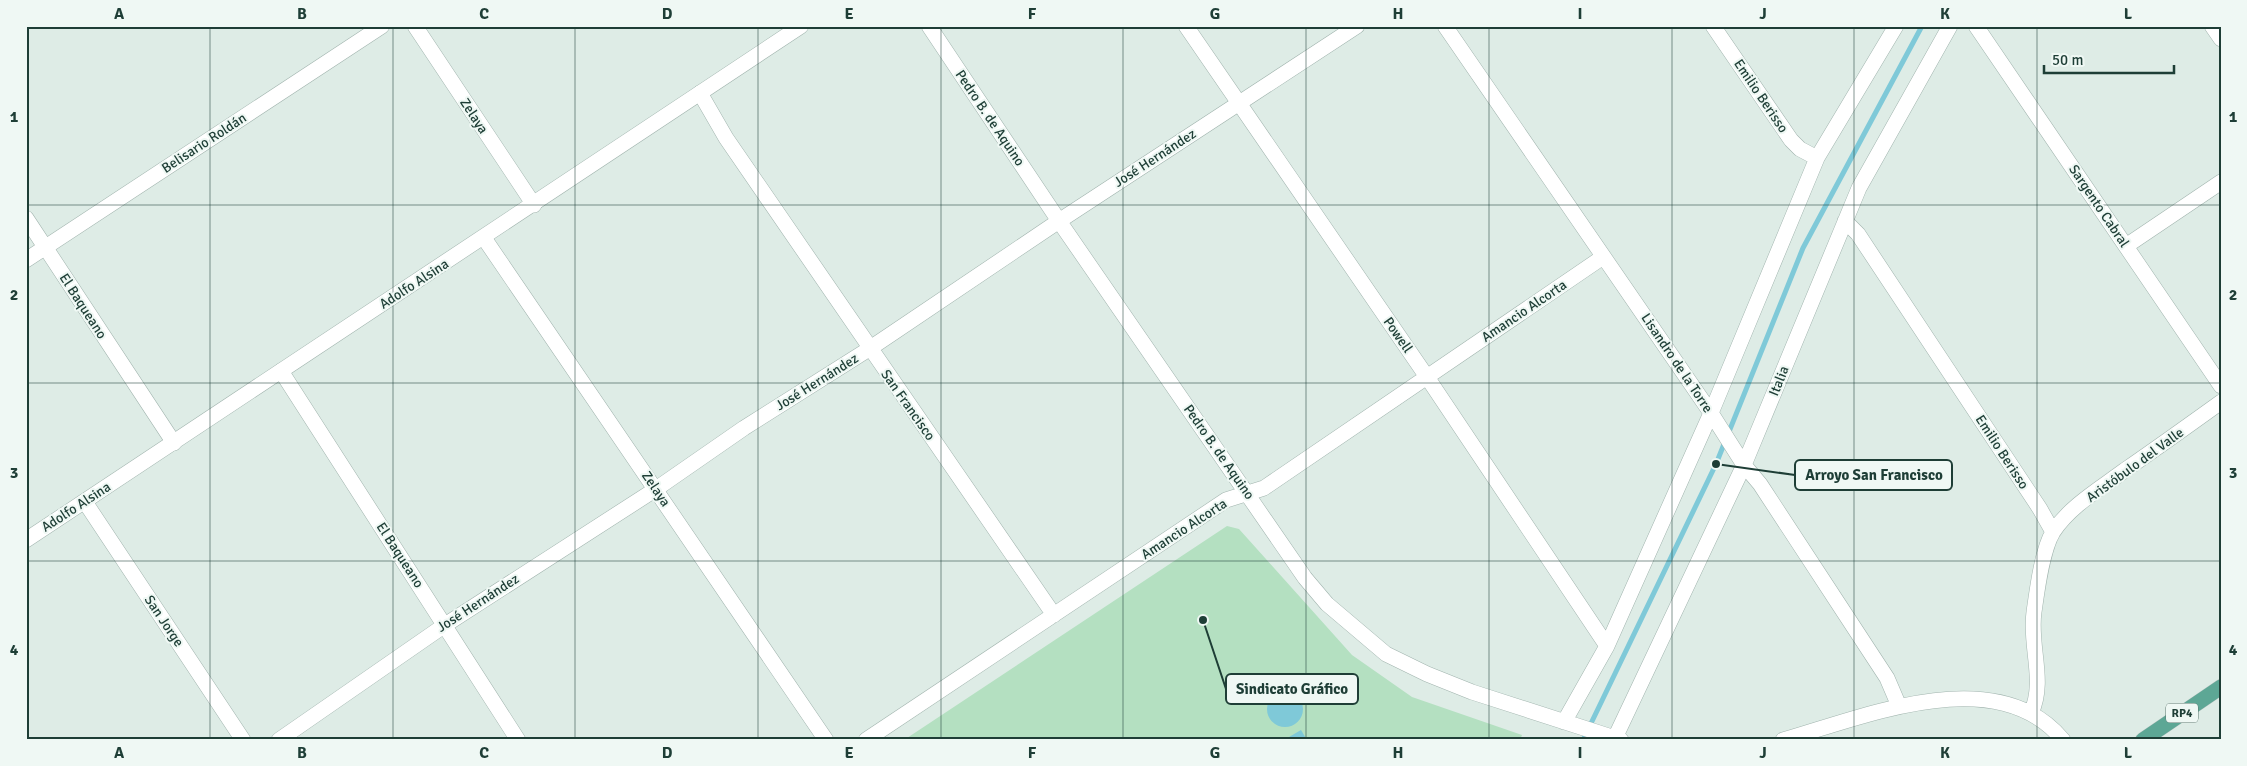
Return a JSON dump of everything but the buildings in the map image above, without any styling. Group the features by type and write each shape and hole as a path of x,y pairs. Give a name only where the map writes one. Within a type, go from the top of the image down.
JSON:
{"main road":[{"name":"RP4","path":"2143,740 2221,687"}],"street":[{"name":"Belisario Roldán","path":"26,260 382,26"},
{"name":"Zelaya","path":"415,26 534,205"},
{"name":"Adolfo Alsina","path":"26,540 534,205 800,26"},
{"name":"Pedro B. de Aquino","path":"929,26 1059,221 1306,578 1327,604 1386,654 1427,674 1472,692 1614,738"},
{"name":"Powell","path":"1186,26 1428,377 1607,646"},
{"name":"José Hernández","path":"279,740 445,624 656,489 744,428 869,349 1059,221 1357,26"},
{"name":"Lisandro de la Torre","path":"1445,26 1712,413 1740,459 1760,484 1887,678 1899,706"},
{"name":"Emilio Berisso","path":"1713,26 1791,140 1800,149 1817,158"},
{"path":"1570,724 1712,413 1817,158 1896,26"},
{"name":"Italia","path":"1614,738 1740,459 1859,188 1950,26"},
{"name":"Sargento Cabral","path":"1976,26 2221,386"},
{"path":"2212,26 2221,38"},
{"name":"San Francisco","path":"700,93 726,138 869,349 1054,615"},
{"path":"2126,246 2221,182"},
{"name":"El Baqueano","path":"26,218 174,443"},
{"name":"Emilio Berisso","path":"1845,222 1858,234 2040,508 2053,532"},
{"name":"Zelaya","path":"484,238 826,740"},
{"name":"Amancio Alcorta","path":"866,740 1226,500 1264,488 1604,257"},
{"name":"El Baqueano","path":"281,371 518,740"},
{"name":"Aristóbulo del Valle","path":"2053,532 2072,511 2096,491 2221,402"},
{"name":"San Jorge","path":"84,502 243,740"},
{"path":"2031,713 2037,700 2038,688 2033,621 2037,586 2053,532"},
{"path":"1783,740 1899,706 1948,700 1982,699 2011,705 2031,713 2063,740"}],"green space":[{"path":"1227,526 1239,529 1352,655 1412,697 1522,735 1520,740 904,740"}],"water":[{"path":"1285,691 1297,697 1303,709 1297,721 1285,727 1273,721 1267,709 1273,697"},
{"path":"1301,730 1307,740 1291,740 1289,737"}],"waterway":[{"path":"1583,740 1716,464 1803,248 1922,26"}],"place":[{"name":"Arroyo San Francisco","path":"1716,464"},
{"name":"Sindicato Gráfico","path":"1203,620"}]}
